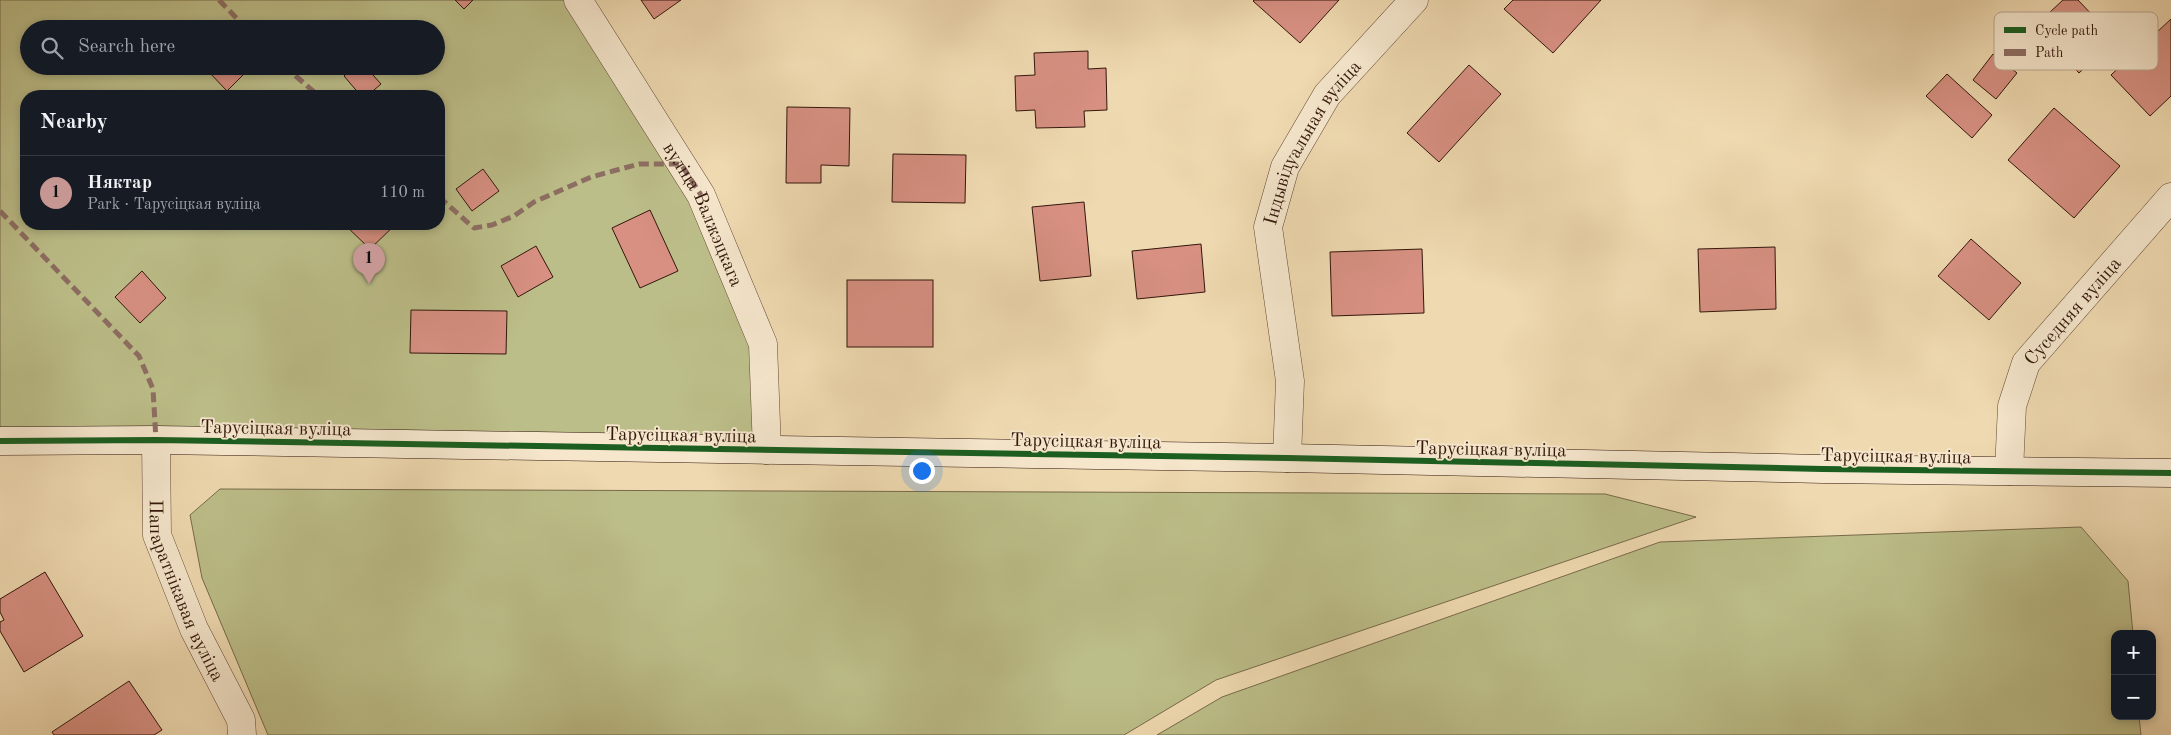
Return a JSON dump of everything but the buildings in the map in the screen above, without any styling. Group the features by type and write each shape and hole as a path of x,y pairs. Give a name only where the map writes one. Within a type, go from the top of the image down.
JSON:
{"street":[{"name":"вуліца Валжэцкага","path":"578,0 701,195 763,344 768,450"},
{"name":"Індывідуальная вуліца","path":"1287,458 1290,381 1268,227 1277,193 1285,167 1328,95 1414,0"},
{"name":"Суседняя вуліца","path":"2009,471 2012,406 2026,363 2171,197"},
{"name":"Тарусіцкая вуліца","path":"0,441 156,440 2171,473"},
{"name":"Папаратнікавая вуліца","path":"156,440 157,535 194,629 241,720 242,735"}],"green space":[{"path":"0,0 578,0 701,195 763,344 767,450 0,441"},
{"path":"220,489 1605,494 1696,517 1216,680 1124,735 268,735 202,578 190,515"},
{"path":"2081,527 2128,581 2133,630 2111,630 2111,720 2139,720 2141,735 1157,735 1222,697 1660,542"}],"marked path":[{"path":"219,0 238,20"},
{"path":"294,75 312,90"},
{"path":"445,202 474,228 492,225 514,216 534,202 591,177 639,164 681,164 701,195"},
{"path":"0,211 139,356 153,389 156,440"}],"cycle path":[{"path":"0,441 156,440 1287,458 1823,469 2171,473"}],"place":[{"name":"Няктар","path":"369,284"}]}
